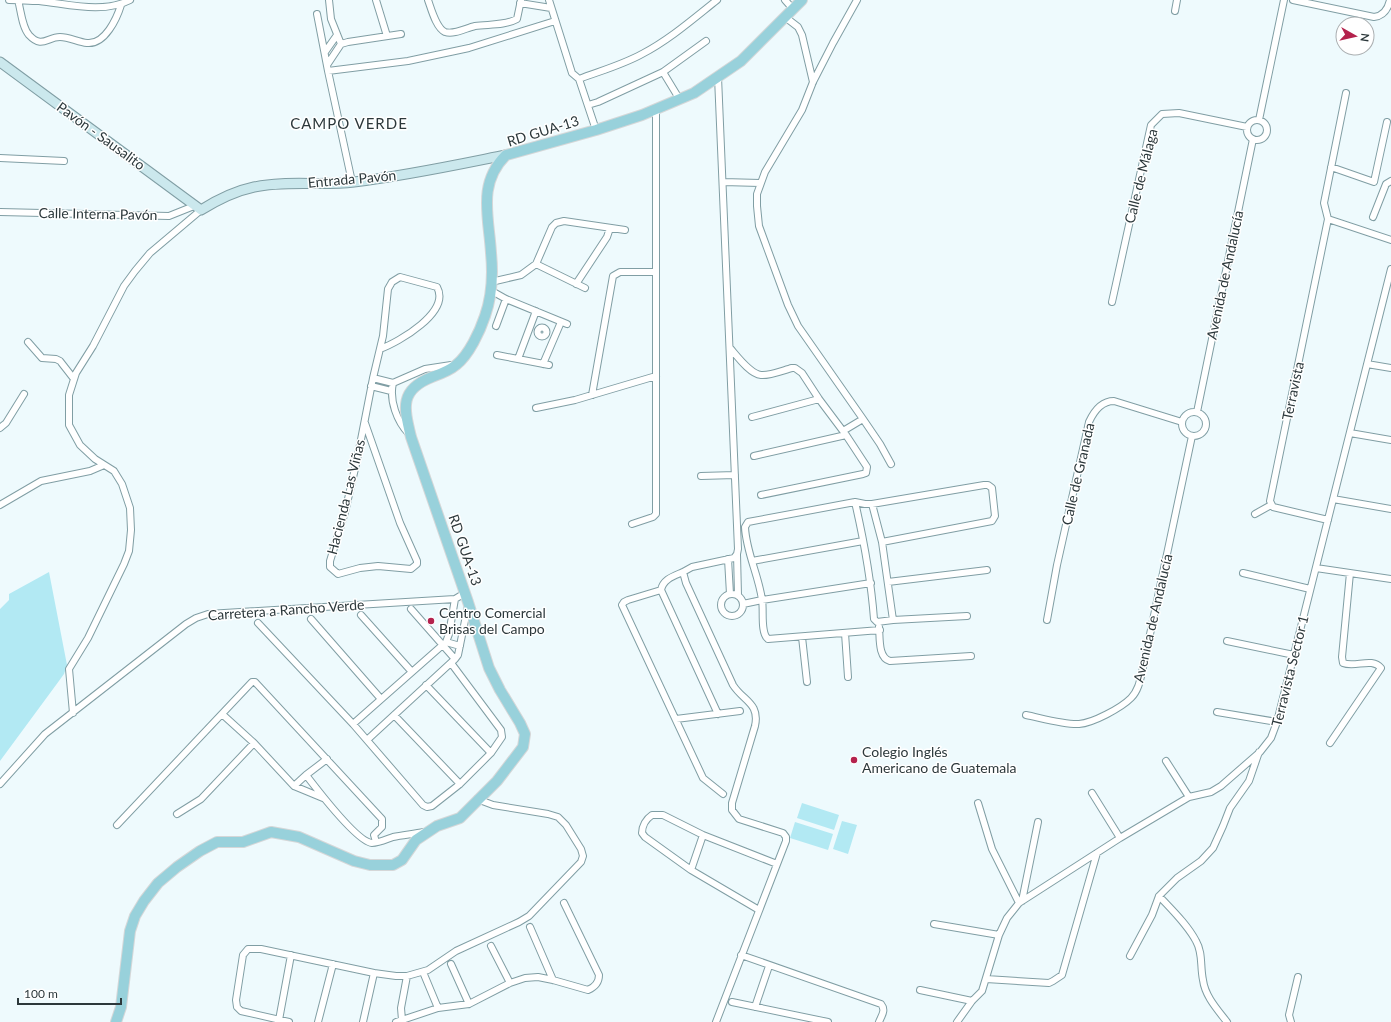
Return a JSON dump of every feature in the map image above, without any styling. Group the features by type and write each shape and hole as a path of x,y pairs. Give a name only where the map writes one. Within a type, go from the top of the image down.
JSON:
{"main road":[{"name":"RD GUA-13","path":"116,1022 121,1007 130,931 135,916 158,883 177,867 200,851 217,842 244,842 272,832 299,837 354,861 370,865 393,865 402,860 416,840 437,826 460,818 496,780 523,747 525,734 489,668 467,598 411,437 405,413 406,401 413,388 423,381 457,365 474,341 482,325 486,314 491,286 492,263 486,210 487,194 494,172 500,161 506,155 596,130 656,110 694,93 741,61 802,0"}],"street":[{"path":"9,0 40,1 70,6 92,3 108,7 121,5 130,0"},
{"path":"18,0 27,33 37,41 46,42 60,37 88,43 99,41 118,17 121,5"},
{"path":"329,0 331,18 341,44"},
{"path":"376,0 387,36"},
{"path":"428,0 438,27 444,32 451,32 475,26 511,22 517,19 521,2 551,8"},
{"path":"548,0 572,72 579,79 596,130"},
{"path":"579,79 642,54 662,42 717,0"},
{"path":"785,0 793,9"},
{"path":"857,0 813,82 802,110 765,172 757,194 757,206 759,226 788,304 802,333 818,353 880,444 891,464"},
{"path":"1259,120 1284,0"},
{"path":"1293,0 1374,17 1383,14 1387,9 1390,0"},
{"path":"1175,10 1177,1"},
{"path":"317,14 352,182"},
{"path":"785,17 798,27 802,35 813,82"},
{"path":"328,68 408,61 469,48 555,21"},
{"path":"328,68 341,44 401,34"},
{"path":"325,52 338,35"},
{"path":"588,105 598,102 663,72 706,40"},
{"path":"0,56 3,65"},
{"name":"Pavón - Sausalito","path":"3,65 130,157 197,208"},
{"path":"663,72 680,100"},
{"path":"718,78 738,549 738,595 743,604 742,610 739,614 734,616 725,614 722,610 722,600 725,596 730,594 738,595"},
{"path":"1346,93 1324,203 1328,219 1391,240"},
{"path":"632,524 654,517 656,514 656,110"},
{"name":"Calle de Málaga","path":"1112,302 1151,125 1162,114 1178,113 1247,127"},
{"path":"1259,120 1266,127 1266,133 1262,138 1253,139 1248,133 1247,127 1251,122 1259,120"},
{"path":"1331,167 1374,182 1387,122"},
{"name":"Avenida de Andalucía","path":"1197,412 1253,139"},
{"name":"Entrada Pavón","path":"197,208 253,188 279,184 352,182 422,172 506,155"},
{"path":"0,158 64,161"},
{"path":"1373,217 1386,184 1391,181"},
{"path":"723,182 760,183"},
{"path":"73,713 69,669 88,638 129,551 132,530 130,508 122,484 114,471 104,465 80,445 69,425 69,395 76,373 108,319 124,286 135,271 159,245 197,208"},
{"name":"Calle Interna Pavón","path":"0,212 169,216 197,208"},
{"name":"Terravista","path":"1271,505 1270,501 1328,219"},
{"path":"498,355 546,365 555,336 564,323 506,299 491,286 521,275 536,264 552,227 556,223 564,221 625,230"},
{"path":"576,284 607,237 610,228"},
{"path":"536,264 584,288"},
{"name":"Terravista Sector 1","path":"956,1022 972,1001 982,991 999,935 1007,918 1020,902 1120,838 1189,797 1211,792 1221,786 1260,752 1272,738 1391,269"},
{"path":"592,395 614,276 620,272 656,272"},
{"name":"Hacienda Las Viñas","path":"365,423 398,518 410,543 417,564 411,569 378,566 360,568 338,574 330,567 330,561 352,485 371,386 383,336 388,289 395,279 403,278 437,287 439,291 439,301 426,321 390,345 380,349"},
{"path":"496,326 506,299"},
{"path":"518,359 536,311"},
{"path":"543,330 550,317"},
{"path":"530,328 543,330 555,336"},
{"path":"28,342 42,358 56,359 60,361 74,379"},
{"path":"730,348 754,372 761,375 792,368 799,370 867,467 866,473 863,474 761,494"},
{"path":"1367,364 1391,368"},
{"path":"373,378 393,383 425,369 457,365"},
{"path":"536,408 575,400 656,376"},
{"path":"393,383 391,391 397,415 402,427 411,437"},
{"path":"371,386 391,391"},
{"path":"0,428 6,423 24,394"},
{"path":"752,417 819,399"},
{"name":"Calle de Granada","path":"1047,620 1089,422 1093,413 1104,404 1114,401 1182,422"},
{"path":"1197,412 1203,416 1205,424 1203,431 1200,434 1192,436 1186,433 1182,422 1185,415 1197,412"},
{"path":"754,456 844,433 863,419"},
{"path":"1350,433 1391,440"},
{"name":"Avenida de Andalucía","path":"1026,715 1067,723 1082,723 1118,708 1132,697 1136,691 1142,672 1192,436"},
{"path":"0,505 41,481 90,471 104,465"},
{"path":"701,476 735,475"},
{"path":"880,630 771,640 765,637 762,600 745,530 748,522 855,502 872,504 984,485 988,485 992,488 996,516 992,521 882,542"},
{"path":"1333,499 1391,509"},
{"path":"855,502 871,583 874,619 879,622 967,616"},
{"path":"872,504 882,542 893,620"},
{"path":"1255,514 1271,505 1273,507 1328,520"},
{"path":"752,561 863,541"},
{"path":"718,714 661,590 662,586 668,580 692,567 734,558 737,554"},
{"path":"728,559 730,594"},
{"path":"1316,568 1391,579"},
{"path":"888,582 987,570"},
{"path":"683,572 686,583 733,685 740,695 752,704 757,719 732,803 732,810 739,819 777,831 786,837 786,841 716,1021"},
{"path":"1243,573 1310,589"},
{"path":"1330,743 1381,668 1379,665 1372,663 1348,665 1343,663 1342,657 1350,573"},
{"path":"743,604 871,583"},
{"path":"661,590 628,600 624,602 622,606 703,778 723,794"},
{"path":"367,740 458,655 467,598"},
{"name":"Carretera a Rancho Verde","path":"0,784 45,734 186,624 196,618 208,614 467,598"},
{"path":"353,724 445,643 449,634 455,599"},
{"path":"258,623 353,724 425,806 432,806 460,784 491,753 502,739 501,730 453,661 445,643 411,609"},
{"path":"361,615 412,672"},
{"path":"311,619 381,699"},
{"path":"879,622 882,655 886,660 972,656"},
{"path":"845,633 848,677"},
{"path":"802,637 807,682"},
{"path":"1226,641 1294,655"},
{"path":"445,643 460,646"},
{"path":"117,825 252,682 255,682 382,819 382,827 374,836 376,842"},
{"path":"426,685 491,753"},
{"path":"676,719 740,711"},
{"path":"1217,712 1277,722"},
{"path":"222,714 254,743 294,786 324,799"},
{"path":"394,715 460,784"},
{"path":"177,814 201,799 254,743"},
{"path":"1130,956 1152,915 1159,896 1177,878 1201,861 1213,848 1230,808 1248,781 1260,752"},
{"path":"294,786 327,759"},
{"path":"1166,761 1189,797"},
{"path":"306,775 324,799 353,830 367,841 372,843 393,837 428,832"},
{"path":"1092,793 1120,838"},
{"path":"289,1022 242,1011 237,1007 236,1000 243,956 248,950 261,949 374,973 396,976 407,976 423,972 456,951 529,916 579,865 582,859 581,848 558,817 488,804 477,799"},
{"path":"978,803 992,849 1020,902"},
{"path":"759,910 691,870 645,837 642,834 644,826 649,817 655,814 663,815 703,835 777,864"},
{"path":"1020,902 1038,822"},
{"path":"691,870 703,835"},
{"path":"986,979 1049,983 1062,975 1097,853"},
{"path":"1159,896 1187,928 1196,941 1201,952 1203,980 1207,994 1226,1022"},
{"path":"407,976 400,1008 399,1021 438,1008 469,1004 510,983 525,978 538,977 588,990 593,988 599,980 599,975 564,903"},
{"path":"934,924 999,935"},
{"path":"530,927 553,980"},
{"path":"491,946 510,983"},
{"path":"280,1020 291,955"},
{"path":"741,955 881,1004 884,1007 884,1011 879,1022"},
{"path":"318,1022 333,964"},
{"path":"451,964 469,1004"},
{"path":"755,1007 769,966"},
{"path":"423,972 438,1008"},
{"path":"363,1022 374,973"},
{"path":"1291,1022 1289,1015 1298,977"},
{"path":"920,990 972,1001"},
{"path":"732,1002 828,1022"}],"shaded area":[{"path":"49,572 67,665 64,674 0,761 0,609 9,600 9,594"},
{"path":"802,803 839,815 834,830 797,818"},
{"path":"842,821 857,825 848,854 833,849"},
{"path":"795,822 833,834 828,850 790,838"}],"place":[{"name":"Centro Comercial Brisas del Campo","path":"431,621"},
{"name":"Colegio Inglés Americano de Guatemala","path":"854,760"}],"district":[{"name":"CAMPO VERDE","path":"349,124"}]}
